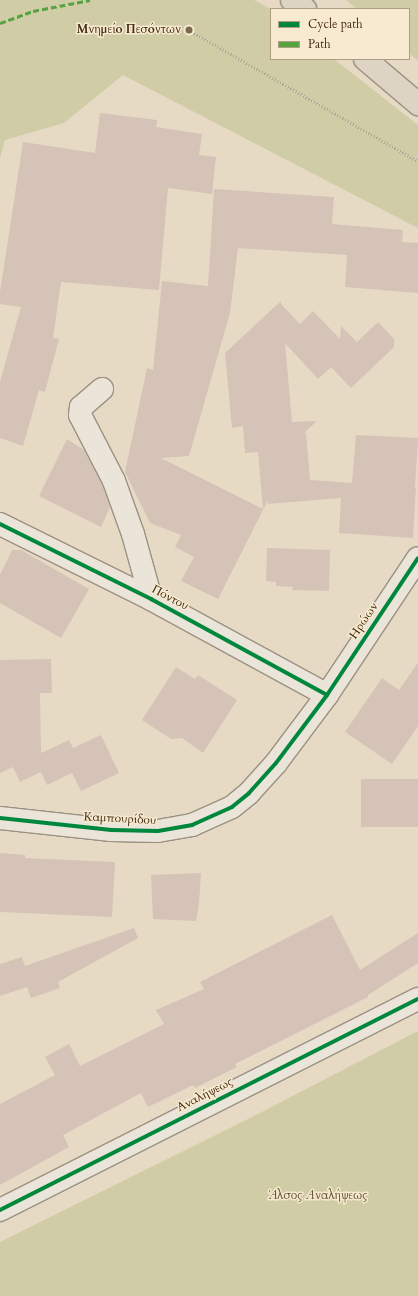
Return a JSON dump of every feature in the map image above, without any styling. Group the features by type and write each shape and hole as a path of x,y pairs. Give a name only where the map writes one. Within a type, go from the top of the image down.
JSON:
{"main road":[{"path":"292,0 304,8"},
{"path":"366,60 418,104"}],"street":[{"path":"102,389 81,407 80,415 114,481 133,534 151,599"},
{"name":"Πόντου","path":"0,524 151,599 327,695"},
{"name":"Ηρώων","path":"327,695 418,560"},
{"name":"Καμπουρίδου","path":"0,818 138,832 168,830 204,821 232,807 249,793 276,763 327,695"},
{"name":"Αναλήψεως","path":"0,1210 418,999"}],"path":[{"path":"189,30 418,161"}],"green space":[{"path":"0,0 254,0 270,8 270,60 335,60 418,125 418,228 123,75 64,123 5,140 0,159"},
{"path":"346,0 418,0 418,61 410,54 410,8 356,8"},
{"name":"Άλσος Αναλήψεως","path":"418,1031 418,1296 0,1296 0,1242 256,1115"}],"building":[{"path":"100,113 157,120 156,127 202,134 199,155 216,157 212,194 168,188 159,290 61,282 53,338 59,339 45,392 39,390 23,446 0,438 0,382 21,307 0,304 0,292 23,142 95,153"},
{"path":"214,189 334,197 332,224 403,230 402,242 418,243 418,293 345,287 347,255 238,248 230,313 189,456 161,458 263,509 258,452 245,453 243,426 232,428 225,353 281,301 281,304 300,324 313,311 340,339 341,326 357,342 378,322 394,339 394,347 351,388 331,367 318,379 285,343 292,422 317,421 304,433 306,433 310,480 352,483 356,435 418,438 416,488 413,538 339,533 341,498 268,504 268,500 218,599 181,581 194,557 175,547 181,535 150,523 125,472 147,368 153,370 162,281 208,286"},
{"path":"67,439 84,450 103,486 110,507 101,527 39,496"},
{"path":"267,548 330,550 329,591 292,590 293,587 276,586 276,582 266,581"},
{"path":"12,550 21,550 89,589 61,638 0,603 0,575"},
{"path":"51,659 52,693 40,693 41,753 69,740 73,748 101,735 119,773 81,791 72,773 47,785 41,772 20,782 13,767 0,773 0,660"},
{"path":"418,663 418,726 392,764 345,732 382,678 399,690"},
{"path":"176,667 195,679 198,675 237,700 203,753 182,738 171,739 142,720"},
{"path":"361,779 418,779 418,827 361,827"},
{"path":"0,853 25,855 25,858 115,862 112,917 0,912"},
{"path":"201,873 199,904 196,921 153,919 151,875"},
{"path":"332,915 360,970 418,933 418,963 368,995 368,997 235,1064 237,1067 195,1088 193,1085 148,1107 141,1093 63,1135 69,1147 0,1185 0,1104 55,1075 45,1057 69,1044 80,1066 164,1024 156,1010 204,989 200,982"},
{"path":"134,928 138,938 58,982 60,988 31,998 27,987 0,996 0,964 22,957 25,966"}],"marked path":[{"path":"0,23 33,11 90,0"}],"cycle path":[{"path":"0,524 151,599 327,695"},
{"path":"0,818 111,830 158,831 192,825 232,807 249,793 276,763 327,695 418,558"},
{"path":"0,1210 418,999"}],"place":[{"name":"Μνημείο Πεσόντων","path":"189,30"}]}
